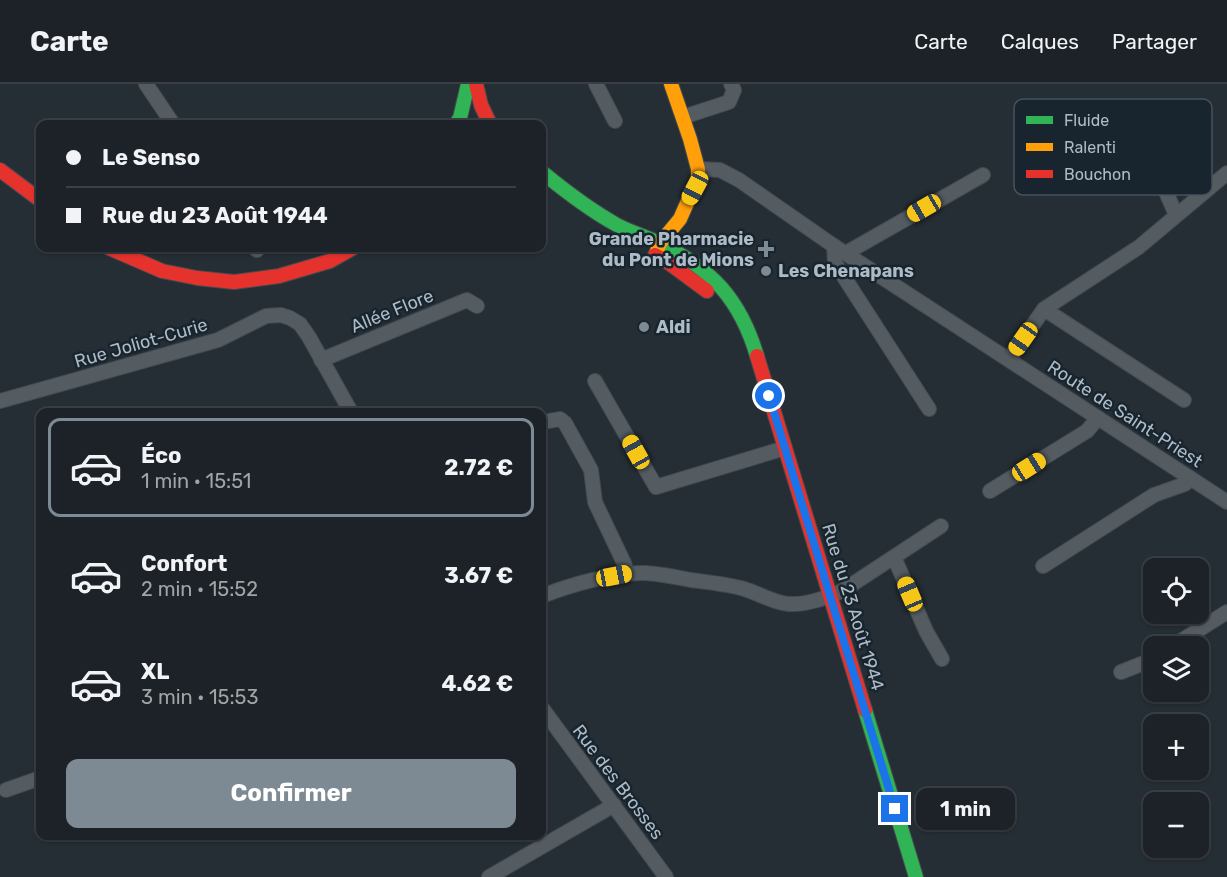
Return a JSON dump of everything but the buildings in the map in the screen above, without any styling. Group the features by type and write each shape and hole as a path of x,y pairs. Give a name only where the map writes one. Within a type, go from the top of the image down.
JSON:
{"main road":[{"path":"459,120 468,84"},
{"path":"476,84 479,101 487,120"},
{"path":"487,84 498,120"},
{"path":"658,249 680,219 698,178 690,139 671,84"},
{"path":"0,170 36,197"},
{"path":"546,174 575,199 658,249"},
{"path":"546,184 571,208 602,231 658,249"},
{"path":"672,257 680,219"},
{"name":"Rue du 23 Août 1944","path":"658,249 672,257 690,260 729,296 743,318 755,349 916,877"},
{"path":"119,252 162,271 234,282 279,276 330,261 346,252"}],"street":[{"path":"146,84 170,120"},
{"path":"596,84 615,121"},
{"path":"683,117 729,102 734,90 731,84"},
{"name":"Route de Saint-Priest","path":"698,170 720,170 739,180 840,250 1227,502"},
{"path":"1212,185 1227,173"},
{"path":"929,409 835,263 840,250 983,175"},
{"path":"1167,195 1176,215"},
{"path":"1008,359 1044,309 1139,247 1200,195"},
{"name":"Allée Flore","path":"321,360 467,300 477,306"},
{"path":"1044,309 1184,400"},
{"name":"Rue Joliot-Curie","path":"0,401 218,340 266,316 281,315 300,324 321,360"},
{"path":"321,360 349,408"},
{"path":"595,381 656,487 785,448"},
{"path":"990,491 1087,431 1098,417"},
{"path":"549,421 560,419 565,423 591,470 595,502 627,573"},
{"path":"1043,566 1154,495 1185,484 1190,478"},
{"path":"546,595 601,578 627,573 646,573 739,587 788,604 809,602 842,591 941,526"},
{"path":"894,557 926,631 942,659"},
{"path":"1189,636 1227,612"},
{"path":"1121,672 1143,663"},
{"name":"Rue des Brosses","path":"546,723 614,805 666,877"},
{"path":"6,790 36,779"},
{"path":"489,877 614,805"}],"traffic: fast":[{"path":"459,120 468,84"},
{"path":"546,175 607,219 678,253 709,275 732,302 742,318 757,356"},
{"path":"865,710 916,877"}],"traffic: slow":[{"path":"656,254 660,243 680,219 698,178 698,169 690,139 671,84"}],"traffic: jam":[{"path":"476,84 481,105 488,120"},
{"path":"0,170 36,197"},
{"path":"118,252 162,271 234,282 279,276 330,261 346,252"},
{"path":"655,255 707,291"},
{"path":"757,356 865,710"}],"place":[{"name":"Grande Pharmacie du Pont de Mions","path":"766,249"},
{"name":"Les Chenapans","path":"766,271"},
{"name":"Aldi","path":"644,327"}],"route":[{"path":"769,396 895,809"}]}
